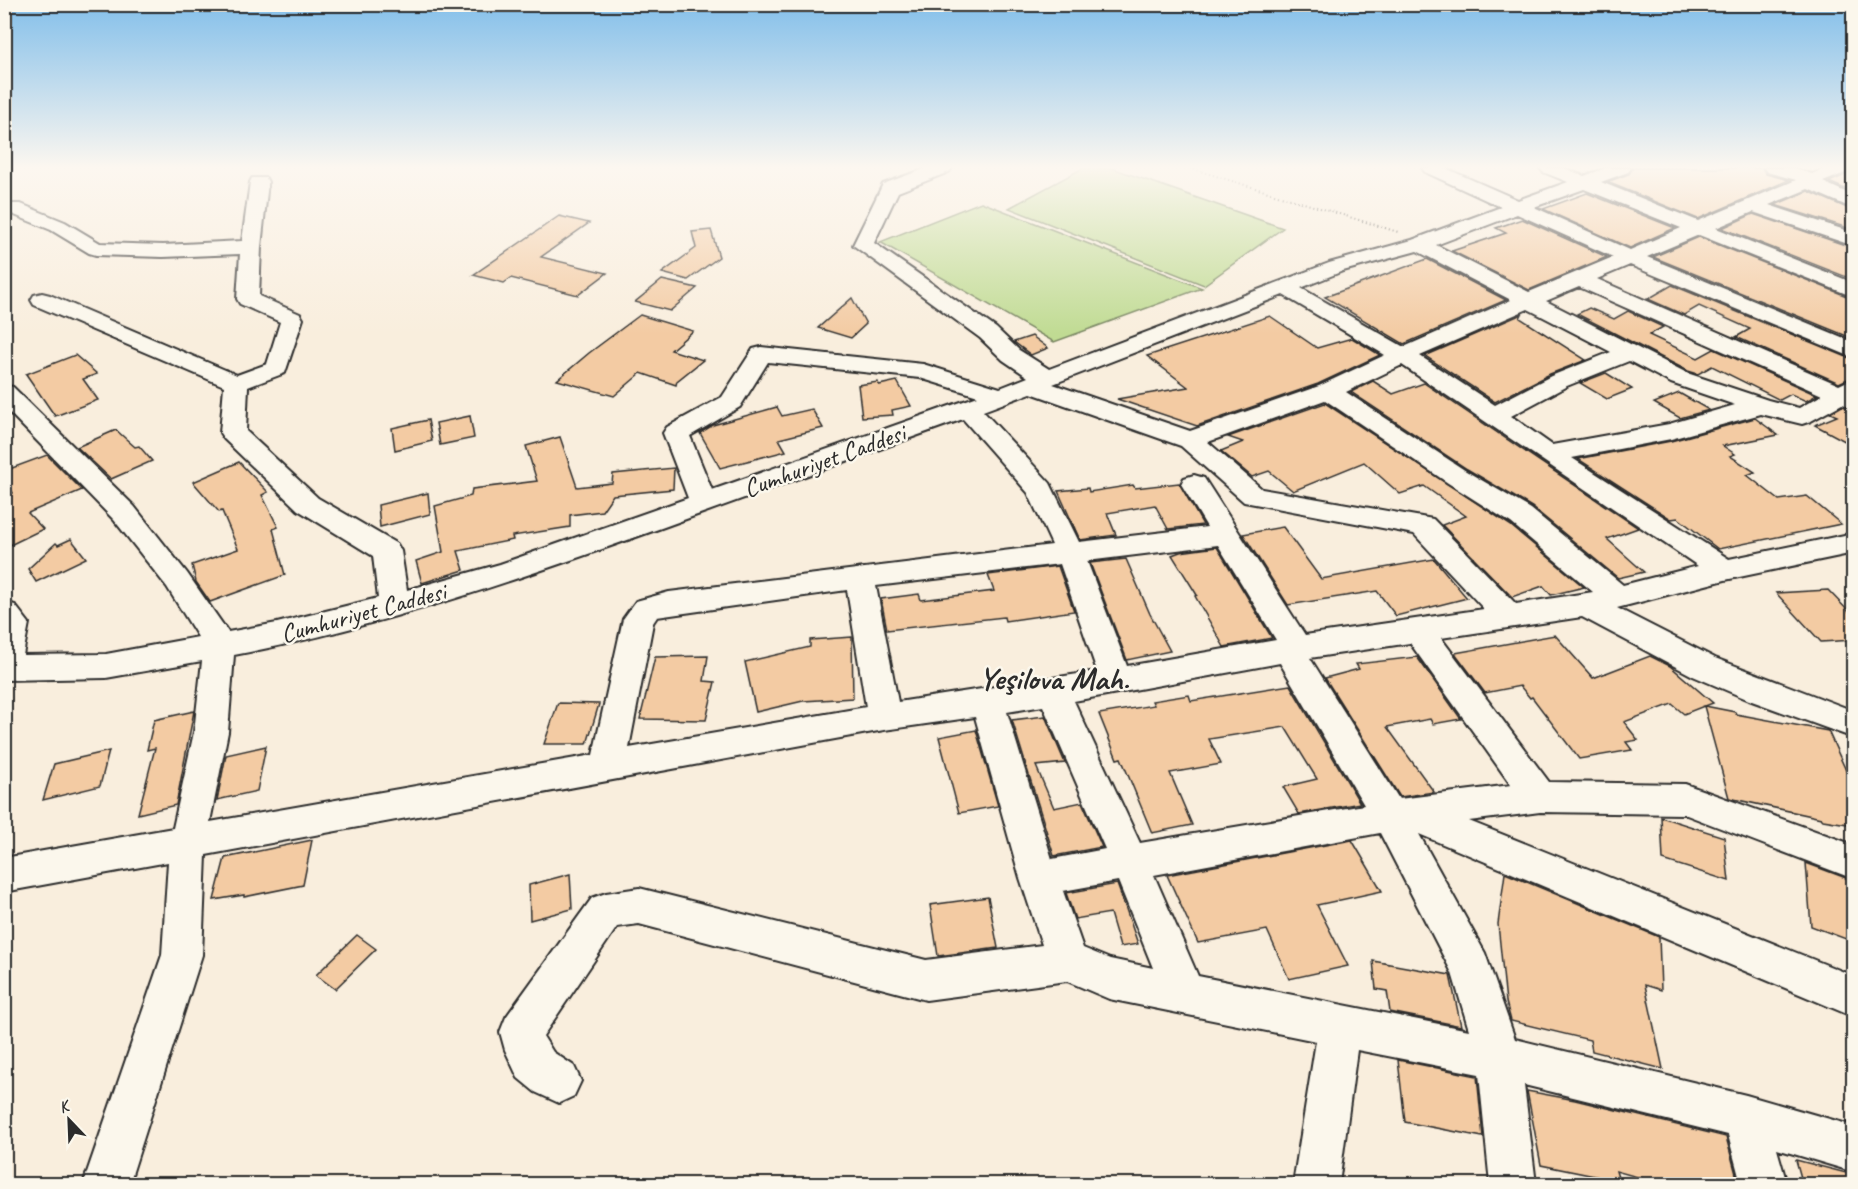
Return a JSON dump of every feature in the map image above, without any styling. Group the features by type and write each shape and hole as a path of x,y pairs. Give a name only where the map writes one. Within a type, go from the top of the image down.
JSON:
{"street":[{"path":"52,223 96,249 163,251 251,248"},
{"path":"42,300 236,383 277,368 292,319 248,299 254,223"},
{"path":"873,223 863,245 988,333 1037,381 1190,440 1254,496 1423,526 1509,616"},
{"name":"Cumhuriyet Caddesi","path":"5,667 106,666 277,635 509,572 1111,356 1336,267 1423,242 1475,223"},
{"path":"1557,223 1631,258 1854,351"},
{"path":"1686,223 1854,291"},
{"path":"1190,440 1328,391 1404,355 1708,223"},
{"path":"1805,223 1854,240"},
{"path":"1423,242 1527,301 1679,378 1760,406 1802,416 1850,393"},
{"path":"1579,279 1850,393"},
{"path":"1284,287 1404,355 1725,570"},
{"path":"1495,415 1559,381 1631,352"},
{"path":"704,502 676,433 731,402 761,354 923,371 1001,396"},
{"path":"236,383 233,433 308,504 387,551 394,605"},
{"path":"1328,391 1456,477 1521,516 1553,541 1601,601 1704,667 1850,728"},
{"path":"4,392 124,513 177,580 219,644 211,732 188,842 182,955 106,1185"},
{"path":"1549,454 1671,431 1760,406"},
{"path":"966,409 1040,489 1070,554 1116,680"},
{"path":"1194,484 1292,649 1400,815 1471,967 1499,1057 1513,1185"},
{"path":"608,767 638,619 647,609 669,603 860,578 1225,535"},
{"path":"4,875 388,804 884,717 1053,692 1292,649 1601,601 1725,570 1854,543"},
{"path":"860,578 884,717"},
{"path":"4,613 14,623 5,667"},
{"path":"1418,630 1540,797"},
{"path":"1053,692 1129,861 1185,995"},
{"path":"987,702 1038,878 1068,961"},
{"path":"1038,878 1400,815 1540,797 1685,799 1854,862"},
{"path":"1400,815 1854,997"},
{"path":"559,1082 541,1073 525,1050 521,1032 606,911 639,906 926,980 1068,961 1109,979 1339,1027 1499,1057 1746,1117 1854,1149"},
{"path":"1316,1185 1339,1027"},
{"path":"1746,1117 1764,1185"}],"path":[{"path":"1365,223 1423,242"}],"green space":[{"path":"927,223 1036,223 1202,288 1054,342 880,242"},
{"path":"1048,223 1270,223 1283,228 1204,285"}],"building":[{"path":"548,223 588,223 541,257 607,273 578,295 511,278 504,283 473,275"},
{"path":"1509,223 1532,223 1607,257 1529,290 1452,251 1506,233 1496,228"},
{"path":"1575,223 1664,223 1675,228 1630,248"},
{"path":"1732,223 1781,223 1854,248 1854,280 1722,228"},
{"path":"1833,223 1854,223 1854,230"},
{"path":"711,230 719,257 688,280 662,273 696,248 692,232"},
{"path":"1699,237 1854,299 1854,339 1653,257"},
{"path":"1427,259 1506,300 1404,344 1325,297"},
{"path":"662,280 697,288 670,311 635,302"},
{"path":"1672,285 1854,360 1854,376 1839,383 1736,337 1750,329 1699,306 1684,315 1648,299"},
{"path":"852,298 866,324 851,338 818,328"},
{"path":"1589,308 1614,319 1628,311 1663,327 1649,335 1698,358 1714,349 1817,395 1806,401 1791,394 1780,400 1712,366 1698,374 1688,371 1577,314"},
{"path":"1522,314 1520,318 1586,360 1550,374 1495,402 1425,356"},
{"path":"640,315 693,331 671,350 703,360 677,381 676,385 641,373 614,396 557,380 589,353"},
{"path":"1270,316 1317,348 1352,338 1380,355 1318,384 1197,426 1117,399 1188,387 1147,356"},
{"path":"1032,336 1048,348 1031,355 1014,342"},
{"path":"75,355 97,374 83,379 98,400 55,416 26,374"},
{"path":"1606,373 1632,389 1607,399 1580,383"},
{"path":"897,381 911,406 892,410 893,415 862,417 858,385 878,382 879,385"},
{"path":"1373,381 1393,394 1424,383 1638,528 1607,539 1644,572 1618,578 1532,507 1467,469 1351,392"},
{"path":"1679,393 1709,410 1680,418 1654,403"},
{"path":"1325,403 1510,525 1584,587 1551,595 1543,586 1512,597 1442,525 1466,516 1424,486 1400,494 1364,462 1293,491 1269,471 1252,477 1221,451 1243,442 1228,437"},
{"path":"1842,406 1854,409 1854,446 1815,425 1837,416 1830,413"},
{"path":"777,407 782,416 812,409 823,428 779,439 786,451 720,468 700,433 713,425"},
{"path":"470,416 474,438 440,445 436,423"},
{"path":"1755,418 1778,435 1723,446 1735,454 1730,456 1755,472 1747,475 1779,500 1807,496 1841,524 1718,549 1678,518 1671,519 1578,459 1671,441"},
{"path":"428,420 432,441 395,450 392,428"},
{"path":"116,430 135,447 139,446 152,461 111,479 77,447"},
{"path":"560,437 577,487 612,483 613,474 674,468 673,489 613,495 602,511 570,515 570,527 512,536 513,540 458,551 464,570 422,583 416,561 443,552 435,506 471,496 472,489 537,481 526,446"},
{"path":"47,455 82,490 28,513 43,529 4,548 4,497 13,493 4,477 4,471"},
{"path":"239,462 268,492 262,495 278,527 273,529 285,575 210,602 196,582 192,565 238,549 222,511 219,512 193,482"},
{"path":"1179,483 1203,525 1168,529 1155,505 1107,513 1116,535 1080,540 1058,491 1088,488 1089,492 1133,485 1135,488"},
{"path":"428,493 430,514 380,527 378,505"},
{"path":"1283,527 1321,579 1434,559 1467,598 1396,616 1377,591 1288,605 1243,534"},
{"path":"71,539 86,558 36,582 28,569 56,543 58,545"},
{"path":"1217,547 1272,638 1224,647 1195,596 1197,595 1172,555"},
{"path":"1126,559 1150,614 1170,651 1127,660 1090,563"},
{"path":"1058,566 1074,611 1005,621 1004,617 887,630 881,599 919,594 921,600 994,591 988,575"},
{"path":"1828,590 1854,617 1854,640 1821,642 1776,593"},
{"path":"1555,635 1593,678 1650,656 1670,666 1713,703 1705,706 1828,731 1854,788 1854,825 1729,798 1704,706 1684,714 1672,704 1624,722 1638,740 1626,742 1632,750 1579,759 1532,697 1530,698 1520,686 1485,693 1455,653"},
{"path":"852,637 853,698 803,701 756,712 745,662 810,647 810,640"},
{"path":"708,656 704,681 715,682 706,720 640,719 655,657"},
{"path":"1417,657 1461,719 1433,724 1430,719 1387,727 1434,792 1400,797 1325,678 1359,669 1356,664"},
{"path":"1290,685 1360,803 1299,814 1283,787 1317,779 1285,727 1209,739 1221,764 1170,773 1192,825 1152,833 1121,758 1117,759 1099,714 1154,705 1152,701 1189,695 1191,701"},
{"path":"558,703 599,704 587,744 544,744"},
{"path":"194,711 176,805 138,814 155,748 147,750 154,720"},
{"path":"1045,716 1065,763 1036,766 1054,808 1082,802 1102,847 1054,856 1012,720"},
{"path":"976,730 998,806 959,813 939,737"},
{"path":"266,746 257,791 217,800 226,755"},
{"path":"109,751 100,786 43,800 54,764"},
{"path":"1661,817 1724,837 1729,881 1663,860"},
{"path":"312,840 303,885 244,897 244,895 214,900 225,858"},
{"path":"1352,840 1382,891 1317,905 1348,966 1289,979 1267,930 1198,943 1167,875"},
{"path":"1806,863 1854,881 1854,942 1811,926"},
{"path":"1505,873 1659,937 1661,990 1645,985 1663,1069 1592,1051 1590,1040 1511,1021 1506,1002 1498,924"},
{"path":"570,874 572,909 530,920 529,885"},
{"path":"1117,884 1138,944 1120,947 1110,913 1075,919 1066,893"},
{"path":"988,897 998,948 938,956 930,905"},
{"path":"357,935 376,949 335,989 316,975"},
{"path":"1373,961 1450,975 1461,1026 1390,1012 1387,991 1376,989"},
{"path":"1398,1060 1477,1076 1483,1137 1405,1122"},
{"path":"1527,1091 1575,1100 1726,1137 1739,1185 1666,1185 1616,1171 1619,1181 1541,1165"},
{"path":"1796,1160 1854,1175 1854,1185 1803,1185"}],"district":[{"name":"Yeşilova Mah.","path":"1054,678"}]}
